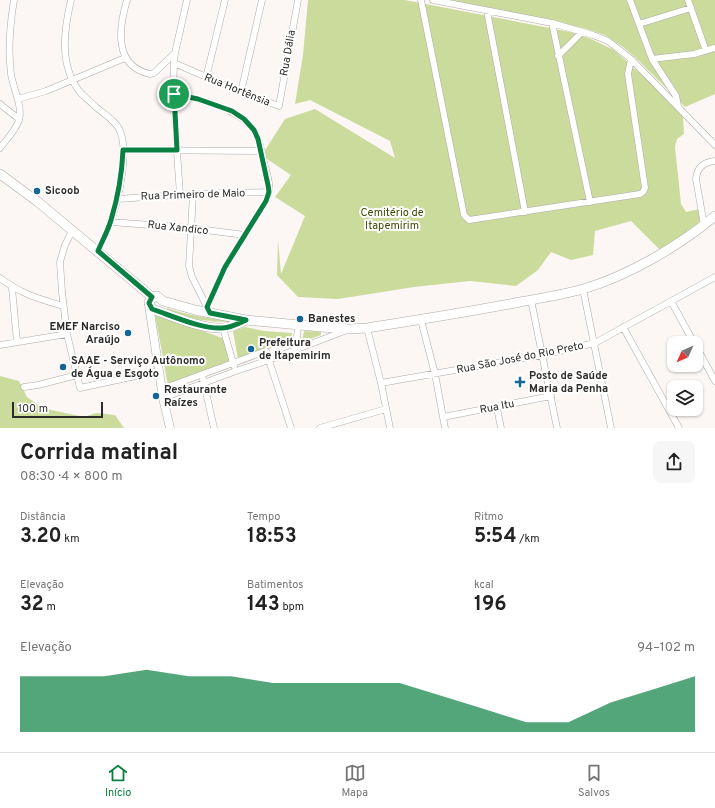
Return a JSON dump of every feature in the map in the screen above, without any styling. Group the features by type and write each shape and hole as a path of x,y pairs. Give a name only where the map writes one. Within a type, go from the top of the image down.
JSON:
{"main road":[{"path":"0,174 38,202 98,251 152,304 191,322 212,328 232,327 246,320"},
{"path":"152,304 160,297 163,301 195,310 208,310 246,320 349,329 367,328 421,320 583,289 657,257 715,216"},
{"path":"152,304 159,371 170,428"}],"street":[{"path":"0,148 12,132 19,119 18,99 11,74 10,56 11,22 14,0"},
{"path":"71,0 65,32 65,53 73,81 82,93 118,128 121,135 123,150 122,169 117,199 111,222 98,251"},
{"path":"127,0 121,27 122,49 125,58 136,68 150,74 154,73 174,53"},
{"path":"180,195 174,94 174,53 187,0"},
{"path":"206,78 225,0"},
{"path":"241,92 262,3 256,0"},
{"name":"Rua Dália","path":"279,106 298,0"},
{"path":"421,0 464,215 469,220 640,194 643,192 645,188 628,74 631,59"},
{"path":"433,0 552,23 608,41 631,59 715,145"},
{"path":"630,0 652,59 676,96 678,106"},
{"path":"688,0 706,51"},
{"path":"639,24 691,8"},
{"path":"487,11 525,212"},
{"path":"552,23 590,202"},
{"path":"558,56 582,32"},
{"path":"652,59 694,54 715,48"},
{"path":"18,99 73,81 125,58"},
{"name":"Rua Hortênsia","path":"174,63 206,78 279,106"},
{"path":"174,94 198,99 238,114 254,130 261,151 269,192 260,211 225,267 208,310"},
{"path":"0,104 19,119"},
{"path":"123,150 261,151"},
{"path":"704,225 696,172 707,162 715,161"},
{"name":"Rua Primeiro de Maio","path":"117,199 192,194 269,192"},
{"path":"192,194 189,266 192,277 208,310"},
{"name":"Rua Xandico","path":"111,222 190,228 245,235"},
{"path":"72,231 65,245 60,262 63,306 80,388 159,371"},
{"name":"Rua São José do Rio Preto","path":"381,383 542,355 595,343 715,277"},
{"path":"0,278 12,288 32,297 63,306"},
{"path":"12,288 17,342"},
{"path":"583,289 611,428"},
{"path":"531,300 557,428"},
{"path":"671,301 690,336"},
{"path":"421,320 435,374 445,428"},
{"path":"296,350 298,325"},
{"path":"623,327 679,428"},
{"path":"223,328 236,371"},
{"path":"367,328 381,383 390,428"},
{"path":"164,398 349,329"},
{"path":"0,345 68,334"},
{"path":"162,389 266,351 291,428"},
{"path":"703,359 715,381"},
{"path":"202,374 214,428"},
{"path":"24,387 77,376"},
{"name":"Rua Itu","path":"443,417 497,408 551,396"},
{"path":"497,408 501,428"},
{"path":"320,428 386,409"}],"green space":[{"name":"Cemitério de Itapemirim","path":"308,0 405,0 570,32 589,38 614,50 653,85 683,116 684,134 677,139 675,147 681,204 686,212 699,209 700,225 661,251 631,221 595,231 593,255 571,260 551,252 538,270 516,286 470,281 414,287 338,299 298,297 277,275 278,240 281,274 305,216 275,197 291,175 267,159 264,152 285,119 315,109 395,158 390,141 310,100 295,104 303,55"},
{"path":"445,0 715,0 715,94 685,107 636,58 605,35 583,28"},
{"path":"167,308 198,316 230,320 231,322 206,321 190,318 167,310"},
{"path":"155,314 225,339 231,362 168,386"},
{"path":"245,327 264,331 292,333 292,339 284,344 238,359 233,331"},
{"path":"304,331 321,332 321,335 302,342"},
{"path":"0,376 19,381 27,397 42,408 84,417 96,413 115,415 124,428 0,428"}],"place":[{"name":"Sicoob","path":"37,191"},
{"name":"Banestes","path":"300,319"},
{"name":"EMEF Narciso Araújo","path":"128,333"},
{"name":"Prefeitura de Itapemirim","path":"251,349"},
{"name":"SAAE - Serviço Autônomo de Água e Esgoto","path":"63,367"},
{"name":"Posto de Saúde Maria da Penha","path":"520,382"},
{"name":"Restaurante Raízes","path":"156,396"}],"route":[{"path":"174,94 198,99 232,111 244,119 254,130 258,139 267,174 269,192 266,201 225,267 207,307 210,313 246,320 232,327 212,328 150,308 149,301 152,297 98,251 111,222 117,199 122,169 123,150 177,150 174,94"}]}
